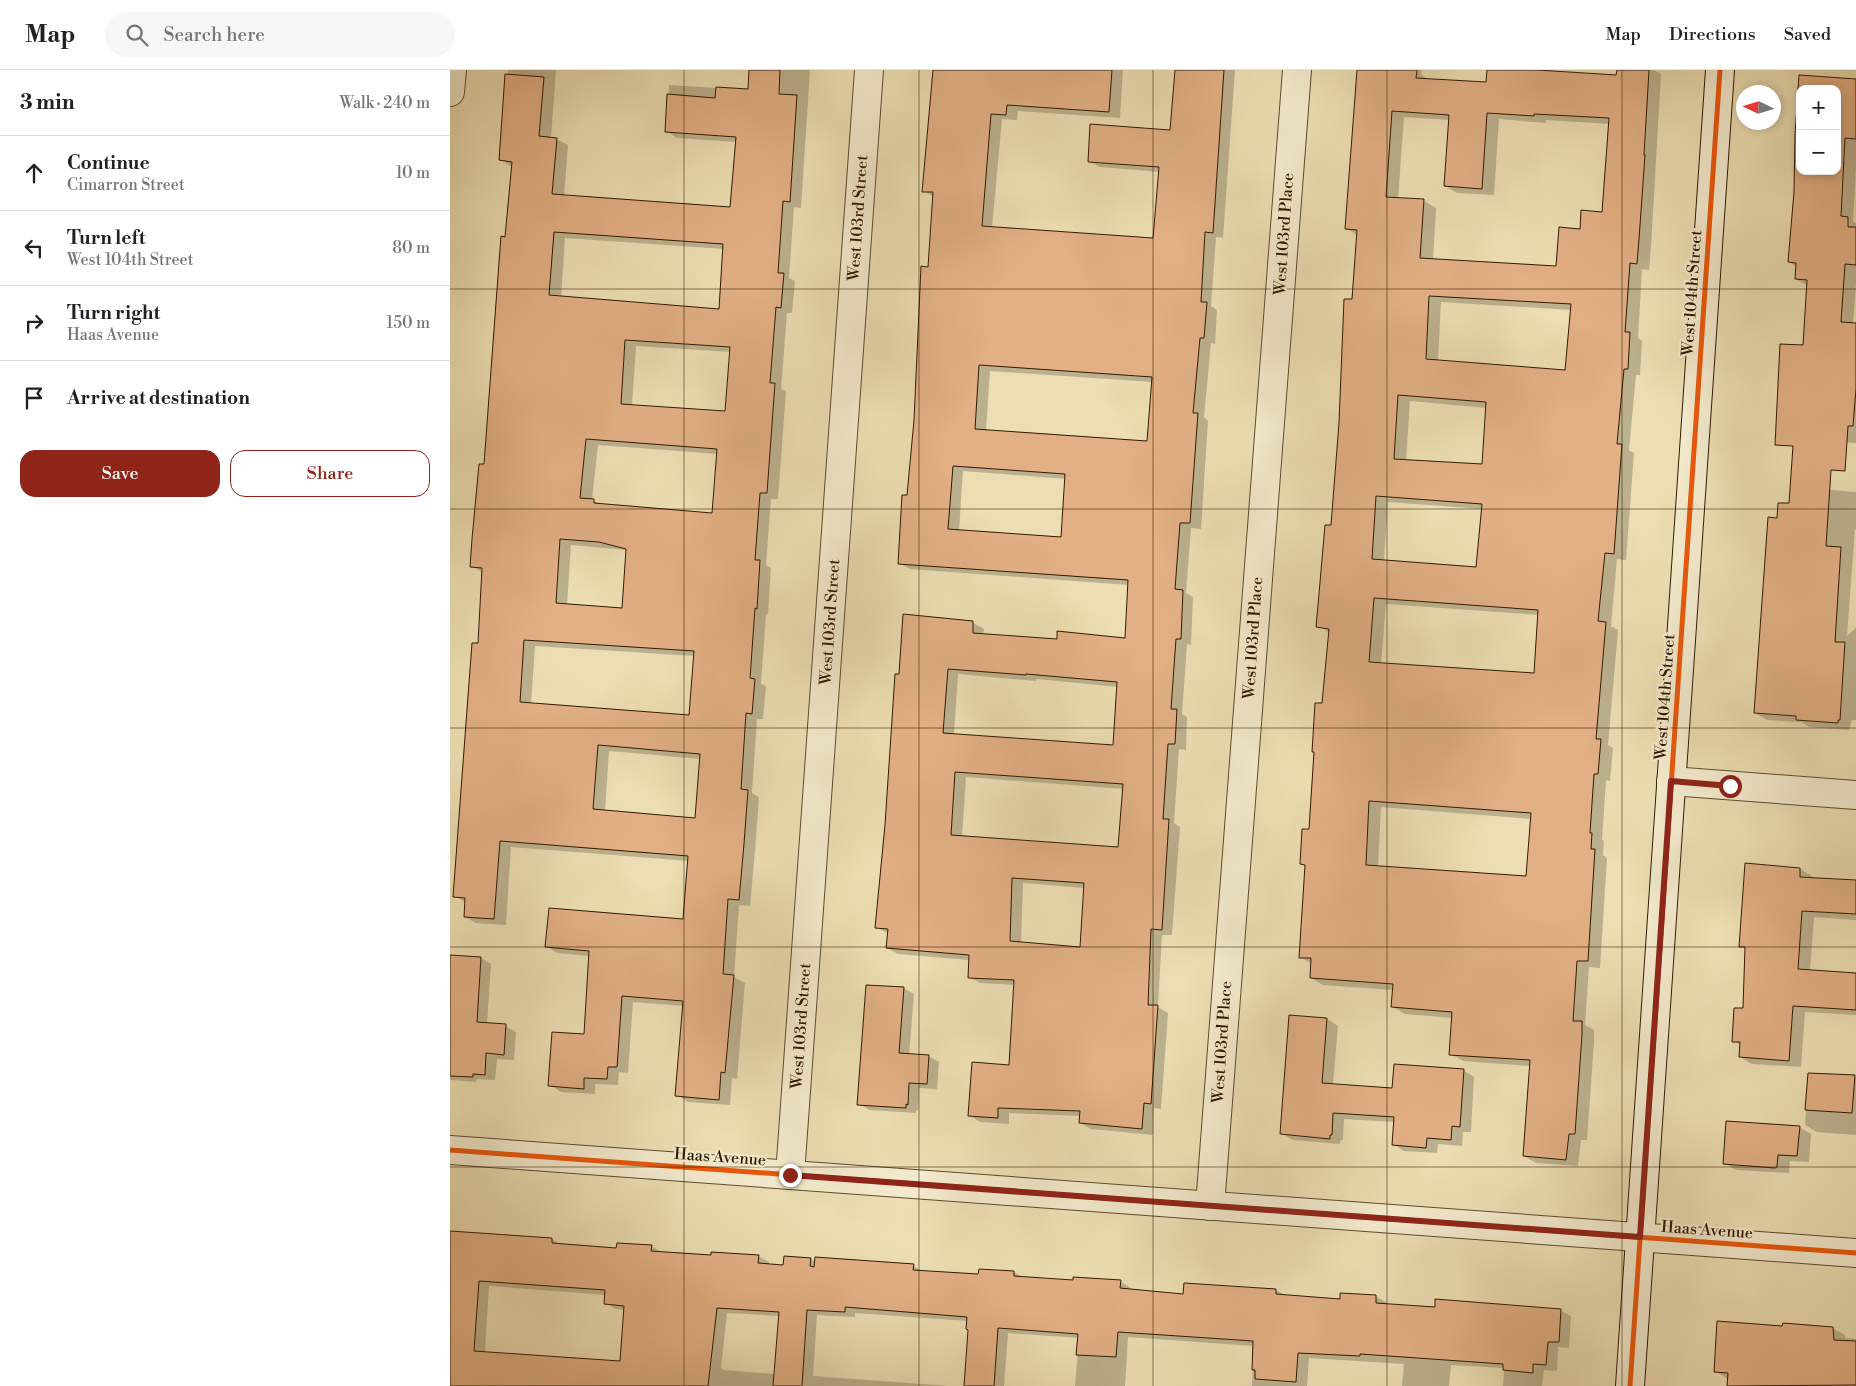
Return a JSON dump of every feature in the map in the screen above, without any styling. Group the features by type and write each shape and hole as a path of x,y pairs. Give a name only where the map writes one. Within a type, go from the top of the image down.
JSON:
{"street":[{"path":"450,92 452,70"},
{"name":"West 103rd Street","path":"790,1175 869,70"},
{"name":"West 103rd Place","path":"1210,1206 1297,70"},
{"name":"West 104th Street","path":"1630,1386 1720,70"},
{"path":"1671,781 1856,794"},
{"name":"Haas Avenue","path":"450,1150 1856,1253"}],"building":[{"path":"749,70 780,70 779,94 797,95 790,202 783,201 778,273 784,273 781,308 776,307 770,383 775,383 767,493 760,493 755,560 760,560 750,678 755,679 752,714 746,713 741,789 748,790 744,844 739,900 728,899 723,974 734,975 725,1073 721,1072 719,1100 675,1096 683,1001 622,996 617,1067 608,1067 607,1079 584,1078 584,1089 548,1086 552,1032 584,1034 589,951 545,947 549,908 683,919 688,856 500,841 494,919 464,917 465,898 453,897 472,643 478,643 482,568 470,567 472,539 479,464 484,464 501,236 505,237 512,162 499,160 505,74 544,77 539,136 557,138 552,194 730,207 736,137 665,132 667,94 715,98 716,87 748,89","holes":["554,232 723,244 719,309 549,295","625,340 730,347 725,411 621,404","586,439 717,449 712,513 594,503 594,499 580,498","560,539 599,542 626,549 622,608 556,603","524,640 694,651 689,715 520,702","598,745 700,754 695,818 593,809"]},
{"path":"933,70 1112,70 1109,112 1007,105 1006,115 991,114 982,226 1153,238 1159,167 1088,162 1090,124 1170,130 1175,70 1224,70 1213,233 1205,232 1201,302 1207,302 1204,338 1200,338 1193,413 1198,413 1190,523 1180,523 1175,589 1183,590 1181,639 1176,639 1171,709 1177,709 1175,744 1168,744 1163,819 1169,819 1162,930 1151,929 1148,1005 1158,1005 1151,1104 1144,1103 1142,1129 1079,1123 1080,1111 998,1108 998,1118 968,1116 972,1062 1009,1065 1014,980 968,978 969,955 886,948 888,929 875,928 885,825 895,674 899,674 903,614 973,621 973,633 1057,639 1057,631 1125,638 1128,580 898,564 902,495 907,495 914,420 921,266 928,267 933,192 922,192","holes":["979,365 1152,377 1147,441 975,429","953,466 1065,474 1061,537 948,529","948,669 1117,682 1113,745 943,733","955,772 1123,784 1118,847 951,835","1012,878 1084,883 1080,947 1010,941"]},
{"path":"1357,70 1417,70 1416,78 1486,82 1487,70 1537,70 1616,75 1617,70 1649,70 1637,264 1630,263 1625,332 1630,332 1628,369 1624,369 1617,444 1622,444 1614,554 1605,553 1598,621 1606,622 1596,739 1601,739 1598,774 1594,774 1590,833 1592,833 1591,849 1595,849 1588,961 1577,961 1573,1021 1582,1021 1582,1035 1575,1134 1569,1134 1566,1160 1523,1156 1530,1060 1449,1055 1452,1012 1391,1007 1393,984 1310,978 1311,958 1299,958 1305,865 1300,864 1302,829 1309,829 1315,703 1322,703 1329,629 1316,627 1325,525 1331,525 1339,423 1344,299 1352,299 1357,230 1345,229","holes":["1392,111 1449,115 1444,186 1482,189 1487,113 1609,118 1602,212 1581,210 1580,229 1559,227 1556,266 1420,258 1424,199 1386,197","1429,296 1571,304 1565,370 1426,359","1398,395 1486,402 1482,464 1394,459","1376,496 1482,504 1476,567 1372,559","1374,598 1538,610 1534,673 1369,662","1369,801 1531,813 1526,876 1366,865"]},
{"path":"1799,75 1856,79 1856,139 1845,138 1841,216 1848,217 1848,227 1856,227 1856,265 1845,264 1841,322 1856,323 1856,389 1853,426 1848,426 1845,471 1831,470 1826,546 1841,547 1835,642 1845,642 1840,720 1838,720 1838,723 1796,720 1796,716 1754,713 1768,517 1777,518 1778,503 1789,503 1793,446 1775,445 1780,344 1803,345 1807,280 1795,279 1796,263 1788,262 1794,192 1796,120 1796,175 1841,175 1841,85 1798,85"},
{"path":"1745,863 1800,868 1800,877 1856,880 1856,914 1802,911 1798,969 1856,973 1856,1010 1793,1006 1789,1061 1739,1057 1740,1042 1732,1042 1734,1008 1743,1008 1745,947 1739,947"},
{"path":"450,955 481,957 477,1022 506,1024 504,1055 486,1053 485,1075 473,1074 473,1077 450,1076"},
{"path":"866,985 904,987 899,1053 929,1055 927,1084 909,1083 908,1105 906,1104 906,1108 857,1105"},
{"path":"1289,1015 1327,1018 1322,1083 1392,1088 1394,1064 1464,1069 1460,1127 1452,1126 1451,1140 1427,1138 1426,1148 1392,1145 1394,1117 1333,1113 1332,1135 1330,1135 1330,1139 1280,1134"},
{"path":"1808,1073 1855,1075 1852,1113 1805,1110"},
{"path":"1726,1121 1800,1126 1797,1156 1778,1155 1777,1167 1775,1168 1723,1164"},
{"path":"450,1231 552,1238 552,1243 616,1248 617,1243 652,1245 651,1251 711,1255 711,1252 759,1255 758,1263 783,1265 784,1256 811,1258 810,1266 814,1267 815,1257 914,1264 913,1270 978,1274 979,1269 1014,1271 1014,1276 1073,1280 1073,1277 1121,1280 1120,1288 1183,1294 1184,1283 1276,1289 1276,1294 1340,1299 1340,1293 1376,1295 1376,1303 1435,1307 1435,1299 1561,1309 1559,1342 1548,1342 1546,1365 1533,1364 1533,1373 1503,1370 1503,1364 1360,1354 1360,1356 1298,1353 1296,1382 1255,1379 1255,1370 1252,1370 1253,1341 1118,1332 1116,1357 1076,1355 1078,1334 998,1328 994,1386 964,1386 968,1330 966,1329 967,1317 845,1307 845,1312 807,1310 802,1386 773,1386 779,1312 717,1308 708,1386 450,1386","holes":["479,1281 605,1290 604,1304 624,1306 620,1361 474,1351"]},
{"path":"1717,1321 1782,1326 1783,1323 1833,1327 1834,1340 1856,1341 1856,1385 1727,1386 1728,1373 1714,1372"}],"cycle path":[{"path":"1630,1386 1720,70"},
{"path":"450,1150 1856,1253"}],"route":[{"path":"790,1175 1640,1237 1671,781 1730,786"}]}
